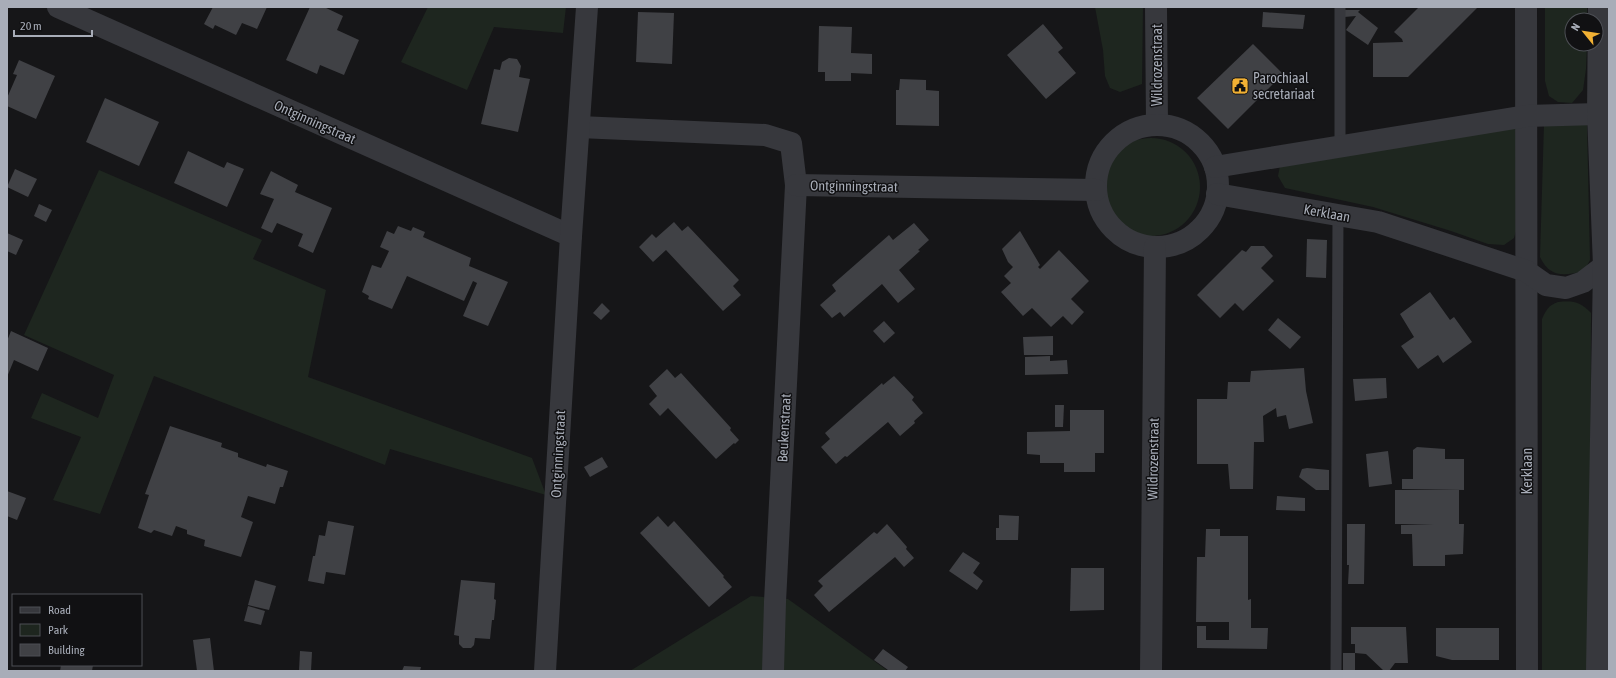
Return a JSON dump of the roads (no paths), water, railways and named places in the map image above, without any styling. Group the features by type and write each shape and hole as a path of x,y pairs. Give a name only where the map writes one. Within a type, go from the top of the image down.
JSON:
{"street":[{"name":"Ontginningstraat","path":"58,7 571,236"},
{"name":"Ontginningstraat","path":"545,671 571,236 587,7"},
{"name":"Wildrozenstraat","path":"1156,7 1157,124"},
{"name":"Kerklaan","path":"1526,7 1527,671"},
{"path":"1597,671 1607,265 1604,114 1599,7"},
{"path":"1216,167 1526,116 1604,114"},
{"name":"Wildrozenstraat","path":"1157,124 1182,129 1203,145 1216,167 1218,181 1213,211 1202,226 1189,238 1173,245 1155,247 1130,241 1119,234 1102,215 1096,190 1098,165 1112,144 1121,135 1132,129 1157,124"},
{"name":"Ontginningstraat","path":"579,127 765,135 791,143 796,185 1096,190"},
{"name":"Beukenstraat","path":"773,671 775,602 796,185"},
{"name":"Kerklaan","path":"1217,194 1378,222 1526,271 1546,285 1566,288 1583,282 1607,265"},
{"name":"Wildrozenstraat","path":"1151,671 1155,247"}],"lane":[{"path":"1340,7 1340,147"},
{"path":"1336,671 1338,215"}],"place":[{"name":"Parochiaal secretariaat","path":"1240,86"}]}
